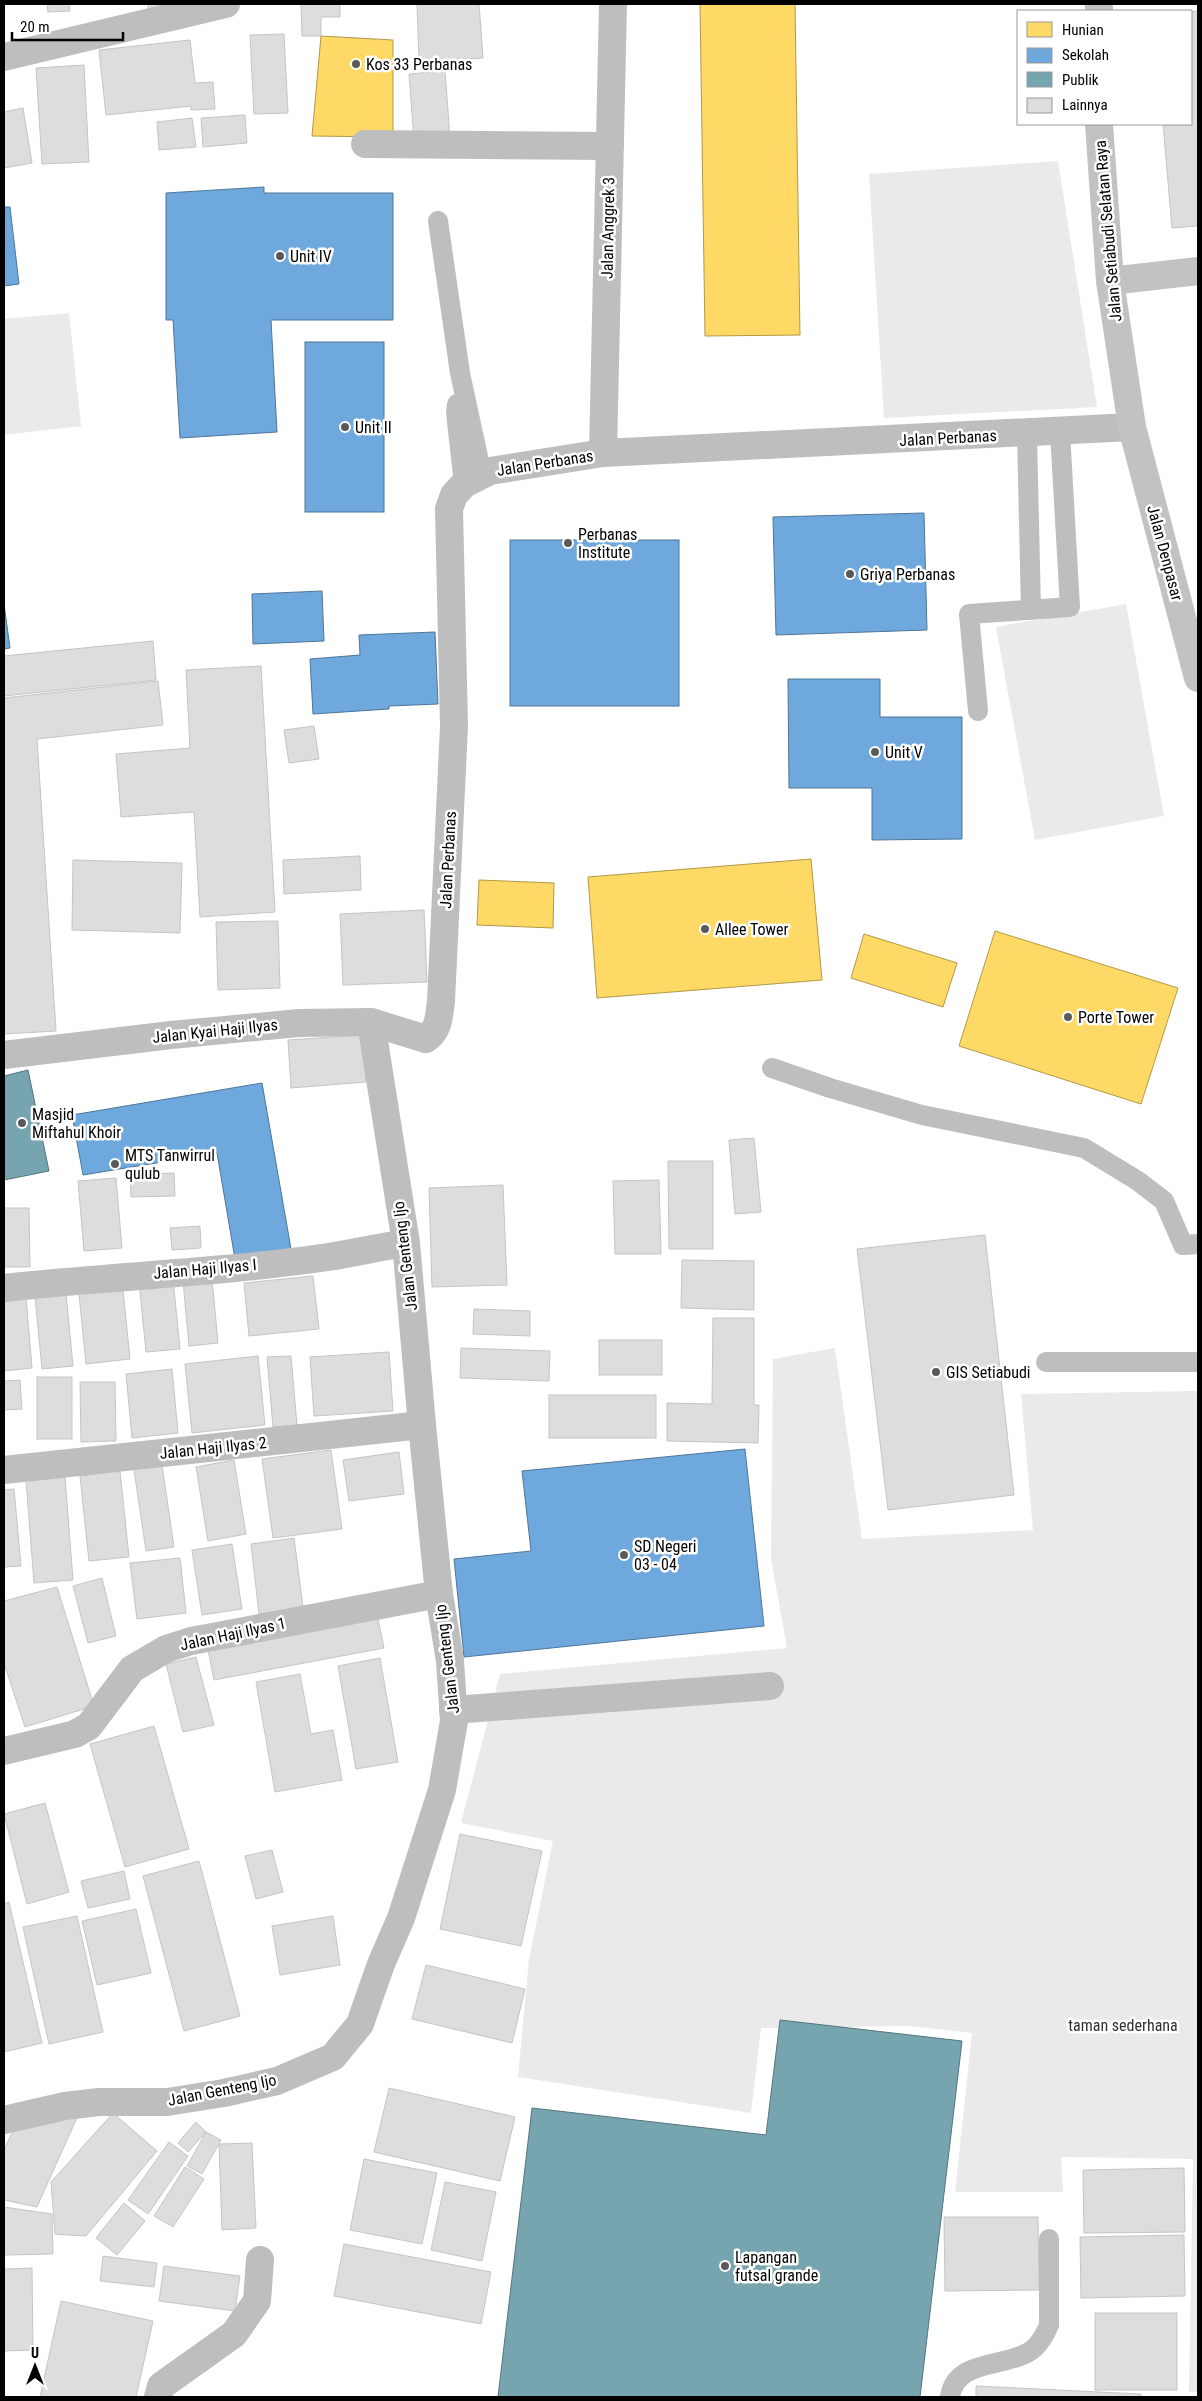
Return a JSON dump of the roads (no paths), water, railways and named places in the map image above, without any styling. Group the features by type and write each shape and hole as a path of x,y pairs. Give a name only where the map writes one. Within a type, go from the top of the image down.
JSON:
{"street":[{"path":"4,57 53,47 191,10 226,4"},
{"name":"Jalan Anggrek 3","path":"603,453 613,4"},
{"name":"Jalan Setiabudi Selatan Raya","path":"1099,125 1110,282 1132,427"},
{"path":"365,144 610,146"},
{"path":"1110,282 1198,271"},
{"name":"Jalan Perbanas","path":"426,1039 434,1034 438,1024 441,1001 454,726 450,509 454,496 479,477 603,453 1027,434 1132,427"},
{"name":"Jalan Denpasar","path":"1132,427 1198,678"},
{"name":"Jalan Kyai Haji Ilyas","path":"4,1055 171,1035 299,1023 371,1022 426,1039"},
{"name":"Jalan Genteng Ijo","path":"4,2120 65,2106 99,2102 167,2102 224,2093 277,2081 333,2057 360,2024 381,1964 401,1918 442,1790 454,1722 450,1661 439,1594 422,1425 406,1243 371,1022"},
{"name":"Jalan Haji Ilyas I","path":"4,1288 86,1279 249,1266 328,1257 406,1243"},
{"name":"Jalan Haji Ilyas 2","path":"4,1470 422,1425"},
{"name":"Jalan Haji Ilyas 1","path":"4,1751 75,1734 89,1726 132,1669 166,1649 191,1641 439,1594"},
{"path":"453,1710 770,1686"},
{"path":"158,2397 161,2386 234,2334 258,2301 260,2260"}],"lane":[{"path":"438,221 460,373 479,477"},
{"path":"978,711 969,614 1070,607 1060,432"},
{"path":"1027,434 1031,610"},
{"path":"772,1068 830,1088 922,1115 1084,1148 1138,1181 1164,1201 1183,1244 1198,1244"},
{"path":"1046,1362 1198,1362"},
{"path":"950,2397 952,2384 961,2376 976,2367 1024,2355 1034,2349 1046,2333 1050,2325 1050,2240"}],"place":[{"name":"Kos 33 Perbanas","path":"356,64"},
{"name":"Unit IV","path":"280,256"},
{"name":"Unit II","path":"345,427"},
{"name":"Perbanas Institute","path":"568,543"},
{"name":"Griya Perbanas","path":"850,574"},
{"name":"Unit V","path":"875,752"},
{"name":"Allee Tower","path":"705,929"},
{"name":"Porte Tower","path":"1068,1017"},
{"name":"Masjid Miftahul Khoir","path":"22,1123"},
{"name":"MTS Tanwirrul qulub","path":"115,1164"},
{"name":"GIS Setiabudi","path":"936,1372"},
{"name":"SD Negeri 03 - 04","path":"624,1555"},
{"name":"Lapangan futsal grande","path":"725,2266"}],"park label":[{"name":"taman sederhana","path":"1123,2025"}]}
